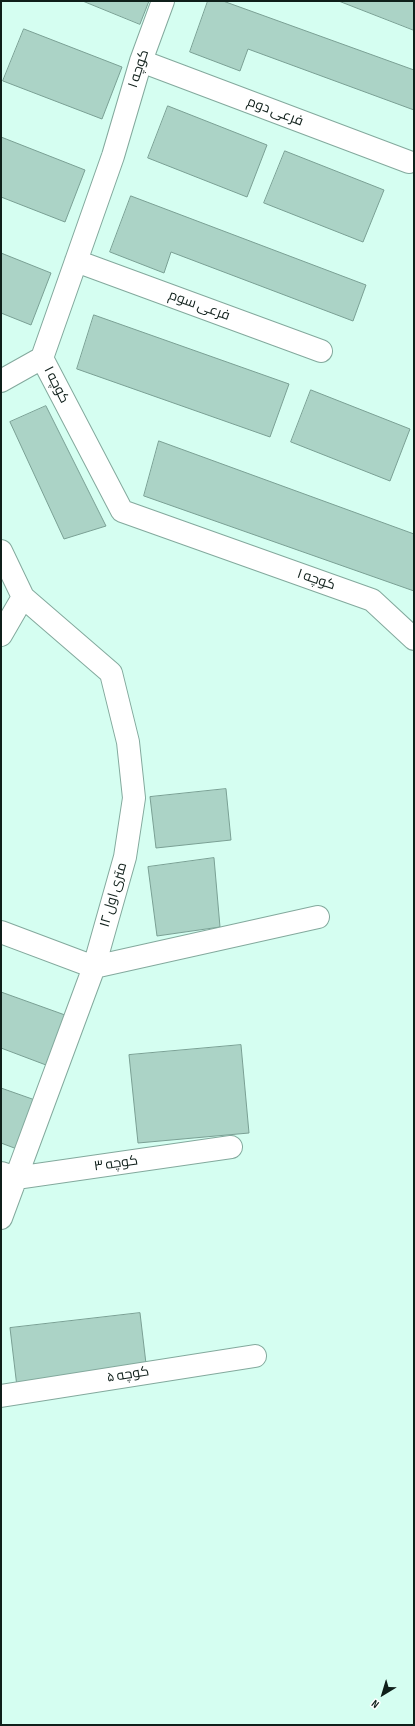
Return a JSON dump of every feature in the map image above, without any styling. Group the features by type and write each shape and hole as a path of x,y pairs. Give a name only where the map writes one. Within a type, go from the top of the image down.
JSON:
{"street":[{"name":"کوچه ۱","path":"163,1 141,61 113,156 42,358 122,511 372,600 414,639"},
{"name":"فرعی دوم","path":"141,61 409,162"},
{"name":"فرعی سوم","path":"76,261 321,352"},
{"path":"1,381 42,358"},
{"path":"1,551 23,597 1,635"},
{"name":"۱۲ متری اول","path":"1,1218 9,1176 94,967 125,857 134,798 128,742 111,673 23,597"},
{"path":"1,932 94,967 318,917"},
{"name":"کوچه ۳","path":"9,1176 231,1147"},
{"name":"کوچه ۵","path":"1,1396 255,1356"}],"building":[{"path":"83,1 149,1 140,24"},
{"path":"208,1 223,1 414,70 414,110 248,49 240,71 190,52"},
{"path":"339,1 414,1 414,30"},
{"path":"24,29 122,67 102,119 3,81"},
{"path":"168,106 267,145 247,197 148,158"},
{"path":"1,137 85,170 65,222 1,197"},
{"path":"285,151 384,190 363,242 264,203"},
{"path":"131,196 366,285 353,321 171,252 164,273 110,252"},
{"path":"1,253 51,273 31,325 1,313"},
{"path":"94,315 289,384 270,437 77,369"},
{"path":"311,390 410,429 390,481 291,442"},
{"path":"46,406 106,526 64,539 10,422"},
{"path":"159,441 414,534 414,591 144,496"},
{"path":"226,789 231,840 156,848 150,797"},
{"path":"214,858 220,927 157,936 148,867"},
{"path":"1,992 65,1015 46,1065 1,1048"},
{"path":"241,1045 249,1133 138,1143 129,1055"},
{"path":"1,1088 35,1100 17,1149 1,1143"},
{"path":"140,1313 147,1372 17,1387 10,1328"}]}
